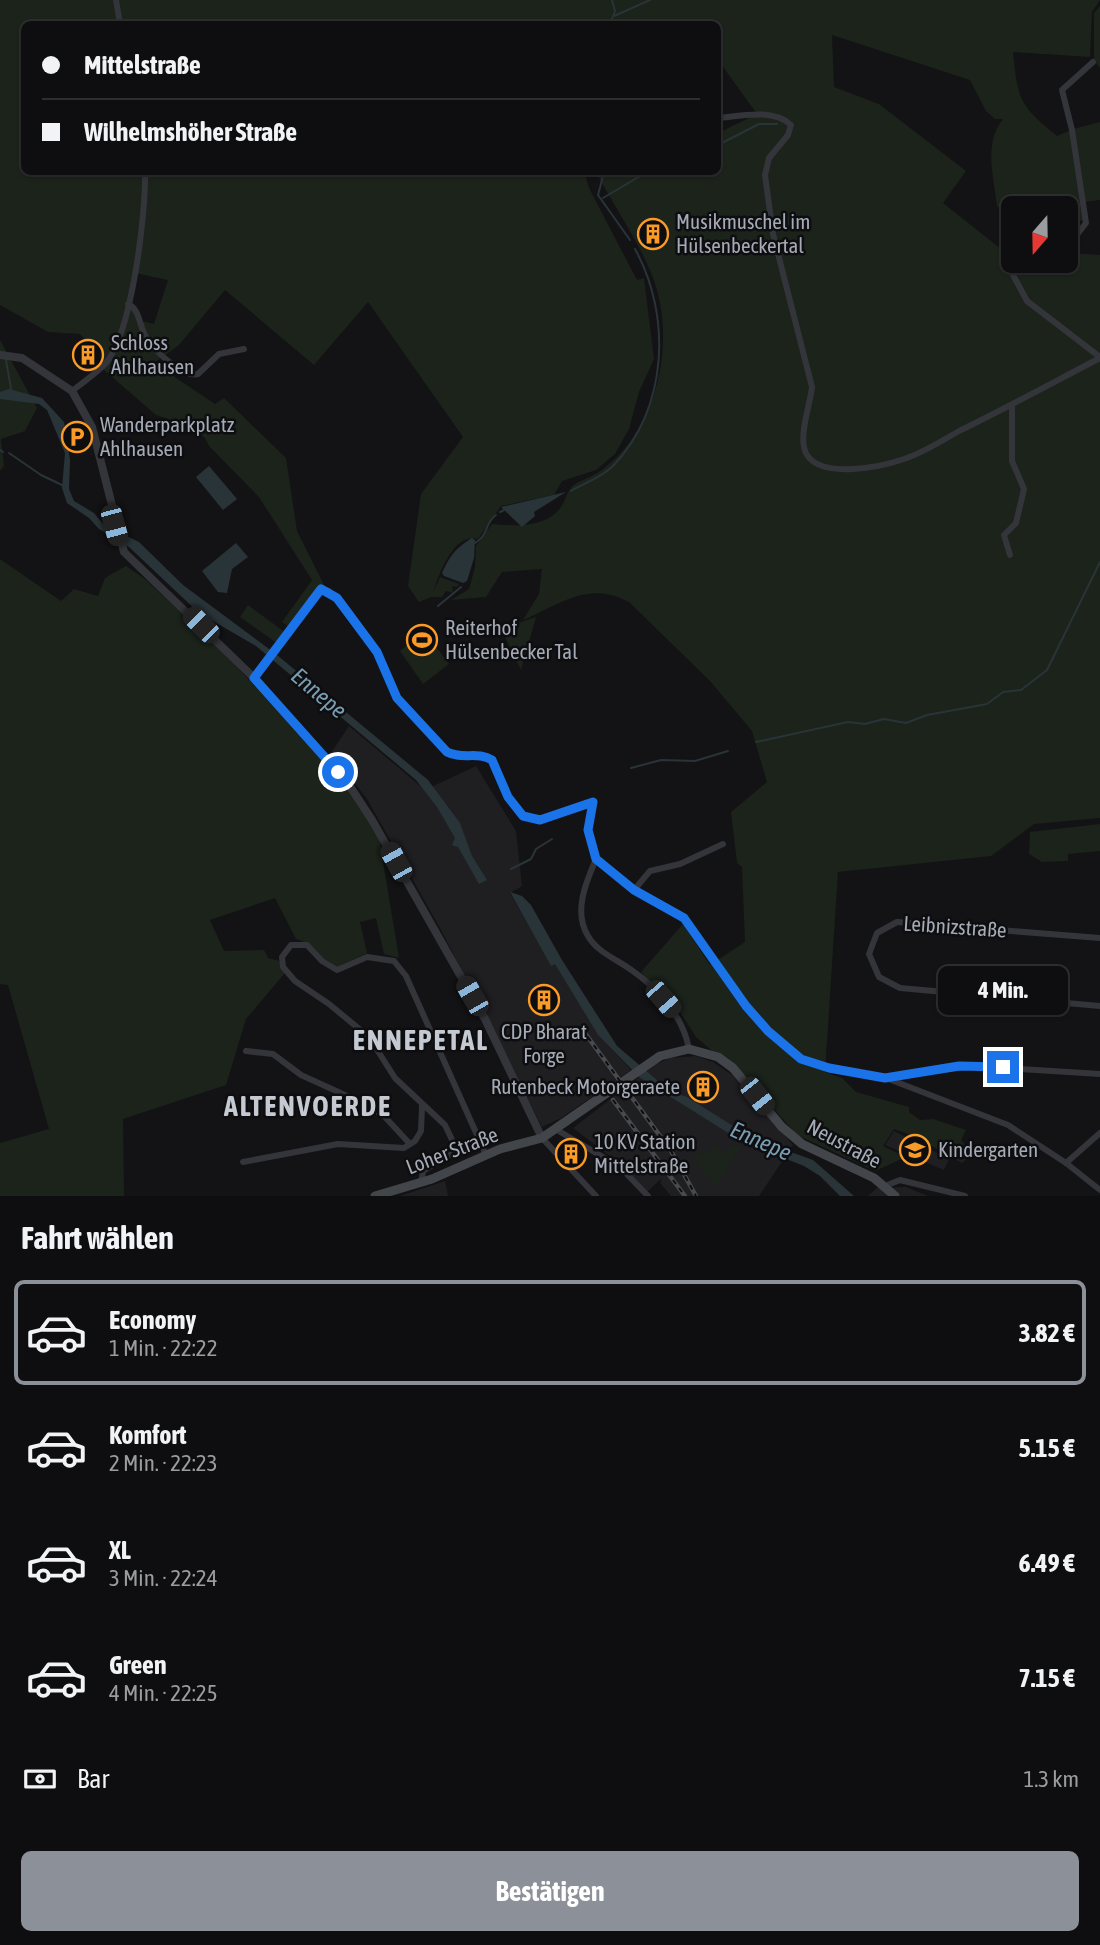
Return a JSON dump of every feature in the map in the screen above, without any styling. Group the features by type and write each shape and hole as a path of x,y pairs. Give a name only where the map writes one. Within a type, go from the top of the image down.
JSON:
{"main road":[{"path":"542,1138 667,1052 689,1049"},
{"name":"Neustraße","path":"689,1049 718,1057 733,1068 785,1131 802,1144 885,1186 895,1196"},
{"name":"Loher Straße","path":"375,1196 421,1183 486,1155 542,1138"}],"street":[{"path":"116,0 120,21"},
{"path":"1078,233 1086,223 1072,130 1062,90 1093,62"},
{"path":"721,118 768,116 785,120 791,125 784,141 769,158 765,175 774,234 811,387 809,413 801,440 807,456 831,468 868,469 906,459 1100,358 1023,296 1012,273"},
{"path":"72,391 107,362 124,322 144,229 145,175"},
{"path":"128,304 135,308 152,346 185,373 198,374 223,352 244,349"},
{"path":"0,355 10,355 36,367 72,391 92,427 114,525 124,552 254,678 326,756 372,820 485,1019 542,1138 596,1196"},
{"path":"1010,555 1004,535 1016,523 1024,489 1012,461 1012,405"},
{"path":"254,678 314,596 321,589 329,592 377,652 397,698 447,752 457,757 482,755 492,760 508,797 523,816 540,820 593,802 588,830 596,859 634,890 684,918 746,1006 794,1054 829,1068 885,1078 1008,1125 1066,1163 1100,1190"},
{"path":"634,890 650,871 680,864 723,844"},
{"path":"596,859 582,892 587,936 606,954 632,970 663,999 680,1020 689,1049"},
{"name":"Leibnizstraße","path":"1100,938 897,922 877,933 869,954 879,977 900,988 1100,1006"},
{"path":"421,1183 423,1171 451,1156 455,1146 445,1125 422,1106 396,1078 369,1037 295,981 281,961 286,948 296,943 307,945 322,961 337,970 367,957 394,961 406,976 486,1155"},
{"path":"246,1051 274,1054 301,1075 367,1105 385,1117 410,1144"},
{"path":"885,1078 959,1066 1100,1074"},
{"path":"243,1162 338,1144 398,1149 410,1144 421,1131 422,1106"},
{"path":"557,1130 620,1167 648,1196"},
{"path":"1066,1163 1100,1133"},
{"path":"885,1186 900,1180 965,1196"}],"shaded area":[{"path":"0,0 1100,0 1092,12 1090,57 1013,52 1019,91 1028,108 1057,136 1071,130 1085,220 1078,221 1078,196 1001,196 1001,206 997,207 991,161 993,139 1003,119 995,119 986,111 970,80 832,35 834,87 879,104 966,171 943,203 1001,249 1001,273 1078,273 1078,254 1100,255 1100,818 1034,824 991,856 838,872 825,1072 842,1078 856,1092 909,1107 909,1112 920,1120 933,1119 966,1130 961,1140 973,1154 962,1163 914,1136 894,1129 883,1146 906,1157 875,1171 797,1135 728,1058 711,1050 696,1037 682,1015 641,972 683,924 710,965 745,942 742,867 737,863 731,812 767,782 752,731 710,681 629,602 614,596 600,593 575,597 523,620 539,594 542,569 502,572 486,597 451,600 469,589 475,567 476,546 492,524 530,524 555,514 572,486 600,471 622,452 638,430 650,406 658,381 662,354 663,327 659,300 646,262 598,175 721,175 721,132 757,114 721,64 721,21 21,21 21,175 585,175 590,190 637,280 644,278 654,359 639,392 629,429 615,454 596,470 562,481 554,495 501,506 478,539 462,542 444,565 433,592 440,577 459,584 457,587 452,586 453,593 446,591 442,597 431,597 419,602 408,586 421,494 463,437 368,302 314,365 225,290 179,345 154,363 215,404 224,398 286,458 297,531 325,587 317,588 289,627 282,622 312,580 259,497 191,426 156,415 104,370 103,361 80,334 48,332 0,305","holes":["135,273 168,280 154,324 141,321 130,301"]},
{"path":"1100,6 1100,68 1094,60 1094,13"},
{"path":"1100,122 1100,200 1084,202 1073,129"},
{"path":"0,340 37,408 25,431 1,439 4,466 0,471"},
{"path":"0,559 61,601 74,589 98,596 105,578 126,566 146,580 218,647 324,759 356,800 379,837 399,958 384,954 376,918 360,922 367,953 337,967 308,944 296,939 275,898 210,920 224,951 264,950 268,958 279,961 285,973 246,1019 226,1085 123,1119 124,1196 0,1196 0,1143 49,1129 8,985 0,984"},
{"path":"248,605 286,633 278,644 240,617"},
{"path":"536,617 521,670 501,629"},
{"path":"424,631 449,664 423,684 400,651"},
{"name":"CDP Bharat Forge","path":"349,726 425,790 476,766 516,831 522,886 510,893 551,965 555,963 598,1035 631,1070 561,1118 542,1127 440,928 367,799 331,753"},
{"path":"1100,824 1100,851 1068,854 1068,861 1042,862 1029,854 1030,832"},
{"path":"696,1056 713,1062 732,1075 793,1145 759,1196 671,1196 660,1183 662,1178 647,1192 615,1160 573,1128 656,1064 670,1058"},
{"name":"Kindergarten","path":"894,1131 949,1159 944,1170 885,1145"},
{"path":"560,1140 580,1147 570,1157 558,1145"},
{"path":"713,1145 726,1154 733,1145 740,1148 716,1188 695,1158 697,1151 705,1156"},
{"path":"445,1181 448,1196 400,1196"},
{"path":"906,1187 928,1196 868,1196 877,1188"}],"water":[{"name":"Ennepe","path":"9,389 42,398 64,422 70,460 69,489 74,501 94,513 104,525 139,542 183,585 277,655 428,780 460,823 472,856 487,880 479,884 458,847 452,845 455,838 437,807 416,780 256,646 199,613 129,547 99,529 89,518 67,503 62,488 65,453 47,410 39,404 0,399 0,392"},
{"path":"209,466 237,499 223,510 196,477"},
{"path":"566,492 534,512 535,516 522,527 501,507"},
{"path":"472,538 475,540 474,558 467,581 463,583 444,576 442,573 451,557"},
{"path":"236,543 248,557 232,569 227,593 218,592 202,571"},
{"path":"510,892 522,896 531,905 562,960 617,1046 671,1092 687,1097 752,1138 813,1160 854,1196 840,1196 820,1176 804,1166 741,1141 639,1077 598,1035 555,964 551,966"}],"waterway":[{"path":"611,21 615,11 612,0"},
{"path":"614,16 650,0"},
{"path":"721,143 759,124 777,124"},
{"path":"601,175 603,176 598,195 630,240"},
{"path":"603,198 642,175"},
{"path":"571,491 613,466 631,443 645,417 654,390 659,332 647,275 635,249"},
{"path":"6,360 11,389"},
{"path":"9,453 41,475 64,486"},
{"path":"500,512 504,510"},
{"path":"475,543 483,536 496,515"},
{"path":"756,742 848,722 865,724 884,719 906,723 927,715 987,704 1003,692 1021,690 1047,670 1100,562"},
{"path":"438,606 461,587"},
{"path":"631,768 661,760 695,761 728,751"},
{"path":"511,869 531,859 536,849 552,839"}],"railway":[{"path":"582,1029 671,1151 696,1196"},
{"path":"613,1100 685,1196"}],"place":[{"name":"Musikmuschel im Hülsenbeckertal","path":"653,234"},
{"name":"Schloss Ahlhausen","path":"88,355"},
{"name":"Wanderparkplatz Ahlhausen","path":"77,437"},
{"name":"Reiterhof Hülsenbecker Tal","path":"422,640"},
{"name":"CDP Bharat Forge","path":"544,1000"},
{"name":"Rutenbeck Motorgeraete","path":"703,1087"},
{"name":"Kindergarten","path":"915,1150"},
{"name":"10 KV Station Mittelstraße","path":"571,1154"}],"district":[{"name":"ENNEPETAL","path":"421,1040"},
{"name":"ALTENVOERDE","path":"308,1106"}],"route":[{"path":"338,772 254,678 321,589 337,598 377,652 397,698 447,752 457,757 482,755 492,760 508,797 523,816 540,820 593,802 595,804 588,830 596,859 634,890 676,911 684,918 746,1006 768,1031 801,1059 829,1068 885,1078 959,1066 1003,1067"}]}
